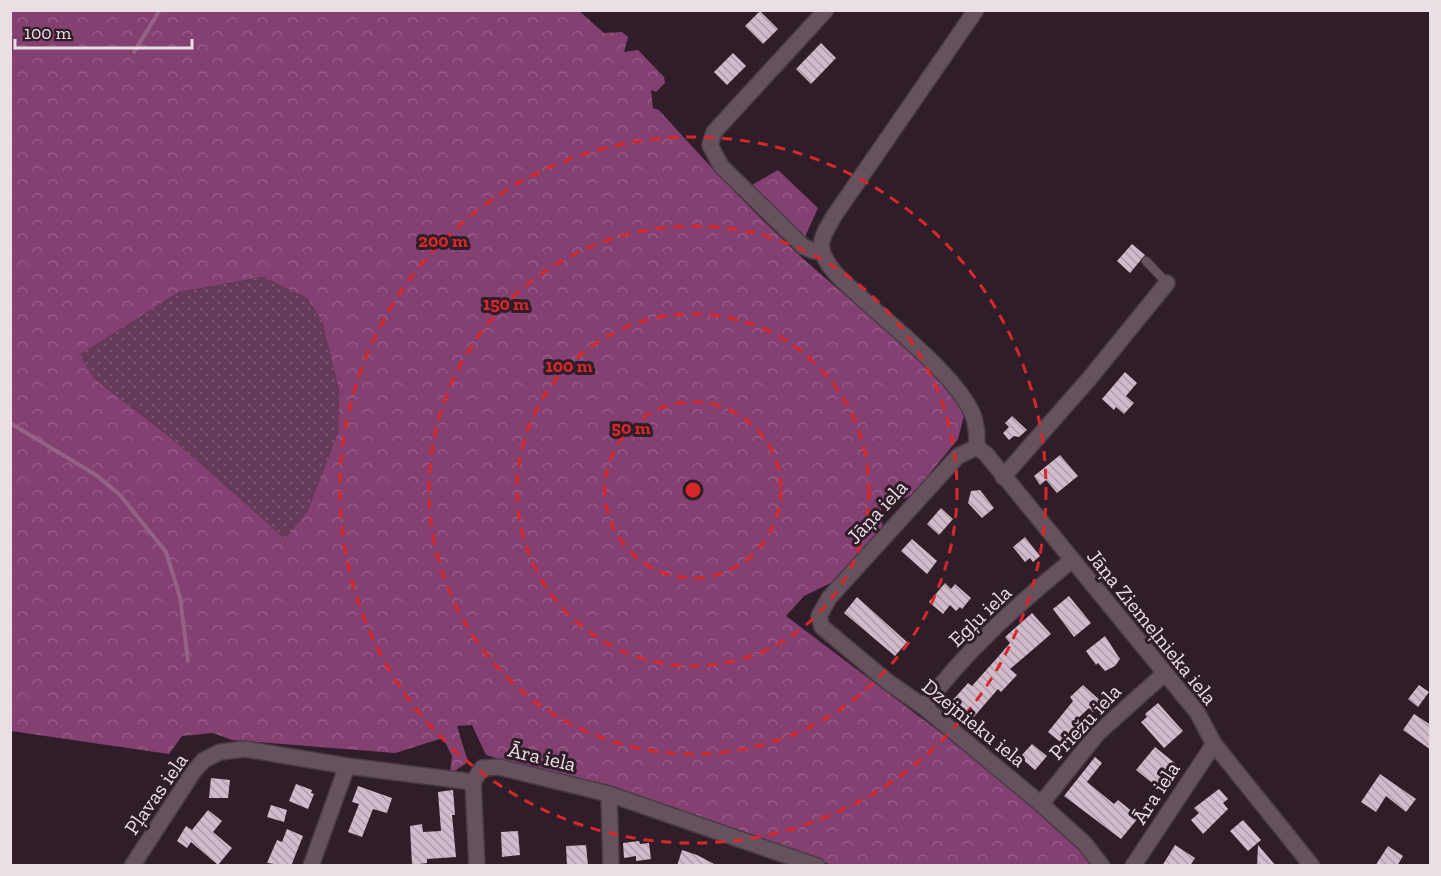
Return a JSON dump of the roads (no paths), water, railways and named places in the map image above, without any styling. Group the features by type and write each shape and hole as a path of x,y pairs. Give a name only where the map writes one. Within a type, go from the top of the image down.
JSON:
{"street":[{"path":"822,250 814,251 804,247 721,166 710,145 714,132 826,10"},
{"path":"976,10 834,216 822,239 822,250 829,265 844,282 929,359 959,392 972,415 977,430 977,447"},
{"path":"1004,477 1089,379 1167,283"},
{"name":"Jāņa Ziemeļnieka iela","path":"977,447 1197,712 1214,744 1312,866"},
{"name":"Jāņa iela","path":"819,616 828,598 889,529 958,456 977,447"},
{"name":"Egļu iela","path":"924,707 940,684 995,628 1071,561"},
{"name":"Dzejnieku iela","path":"819,616 822,627 855,656 924,707 1041,804 1085,844 1102,866"},
{"name":"Priežu iela","path":"1041,804 1098,734 1164,672"},
{"name":"Āra iela","path":"1132,866 1214,744"},
{"name":"Pļavas iela","path":"132,866 194,771 204,760 220,752 245,749 347,766"},
{"path":"311,866 347,766 473,782 477,866"},
{"name":"Āra iela","path":"473,782 482,768 499,767 609,794 817,866"},
{"path":"609,794 611,866"}],"lane":[{"path":"1146,261 1167,283"}],"waterway":[{"path":"134,52 160,10"},
{"path":"10,423 96,475 120,495 166,552 180,597 188,661"}]}
